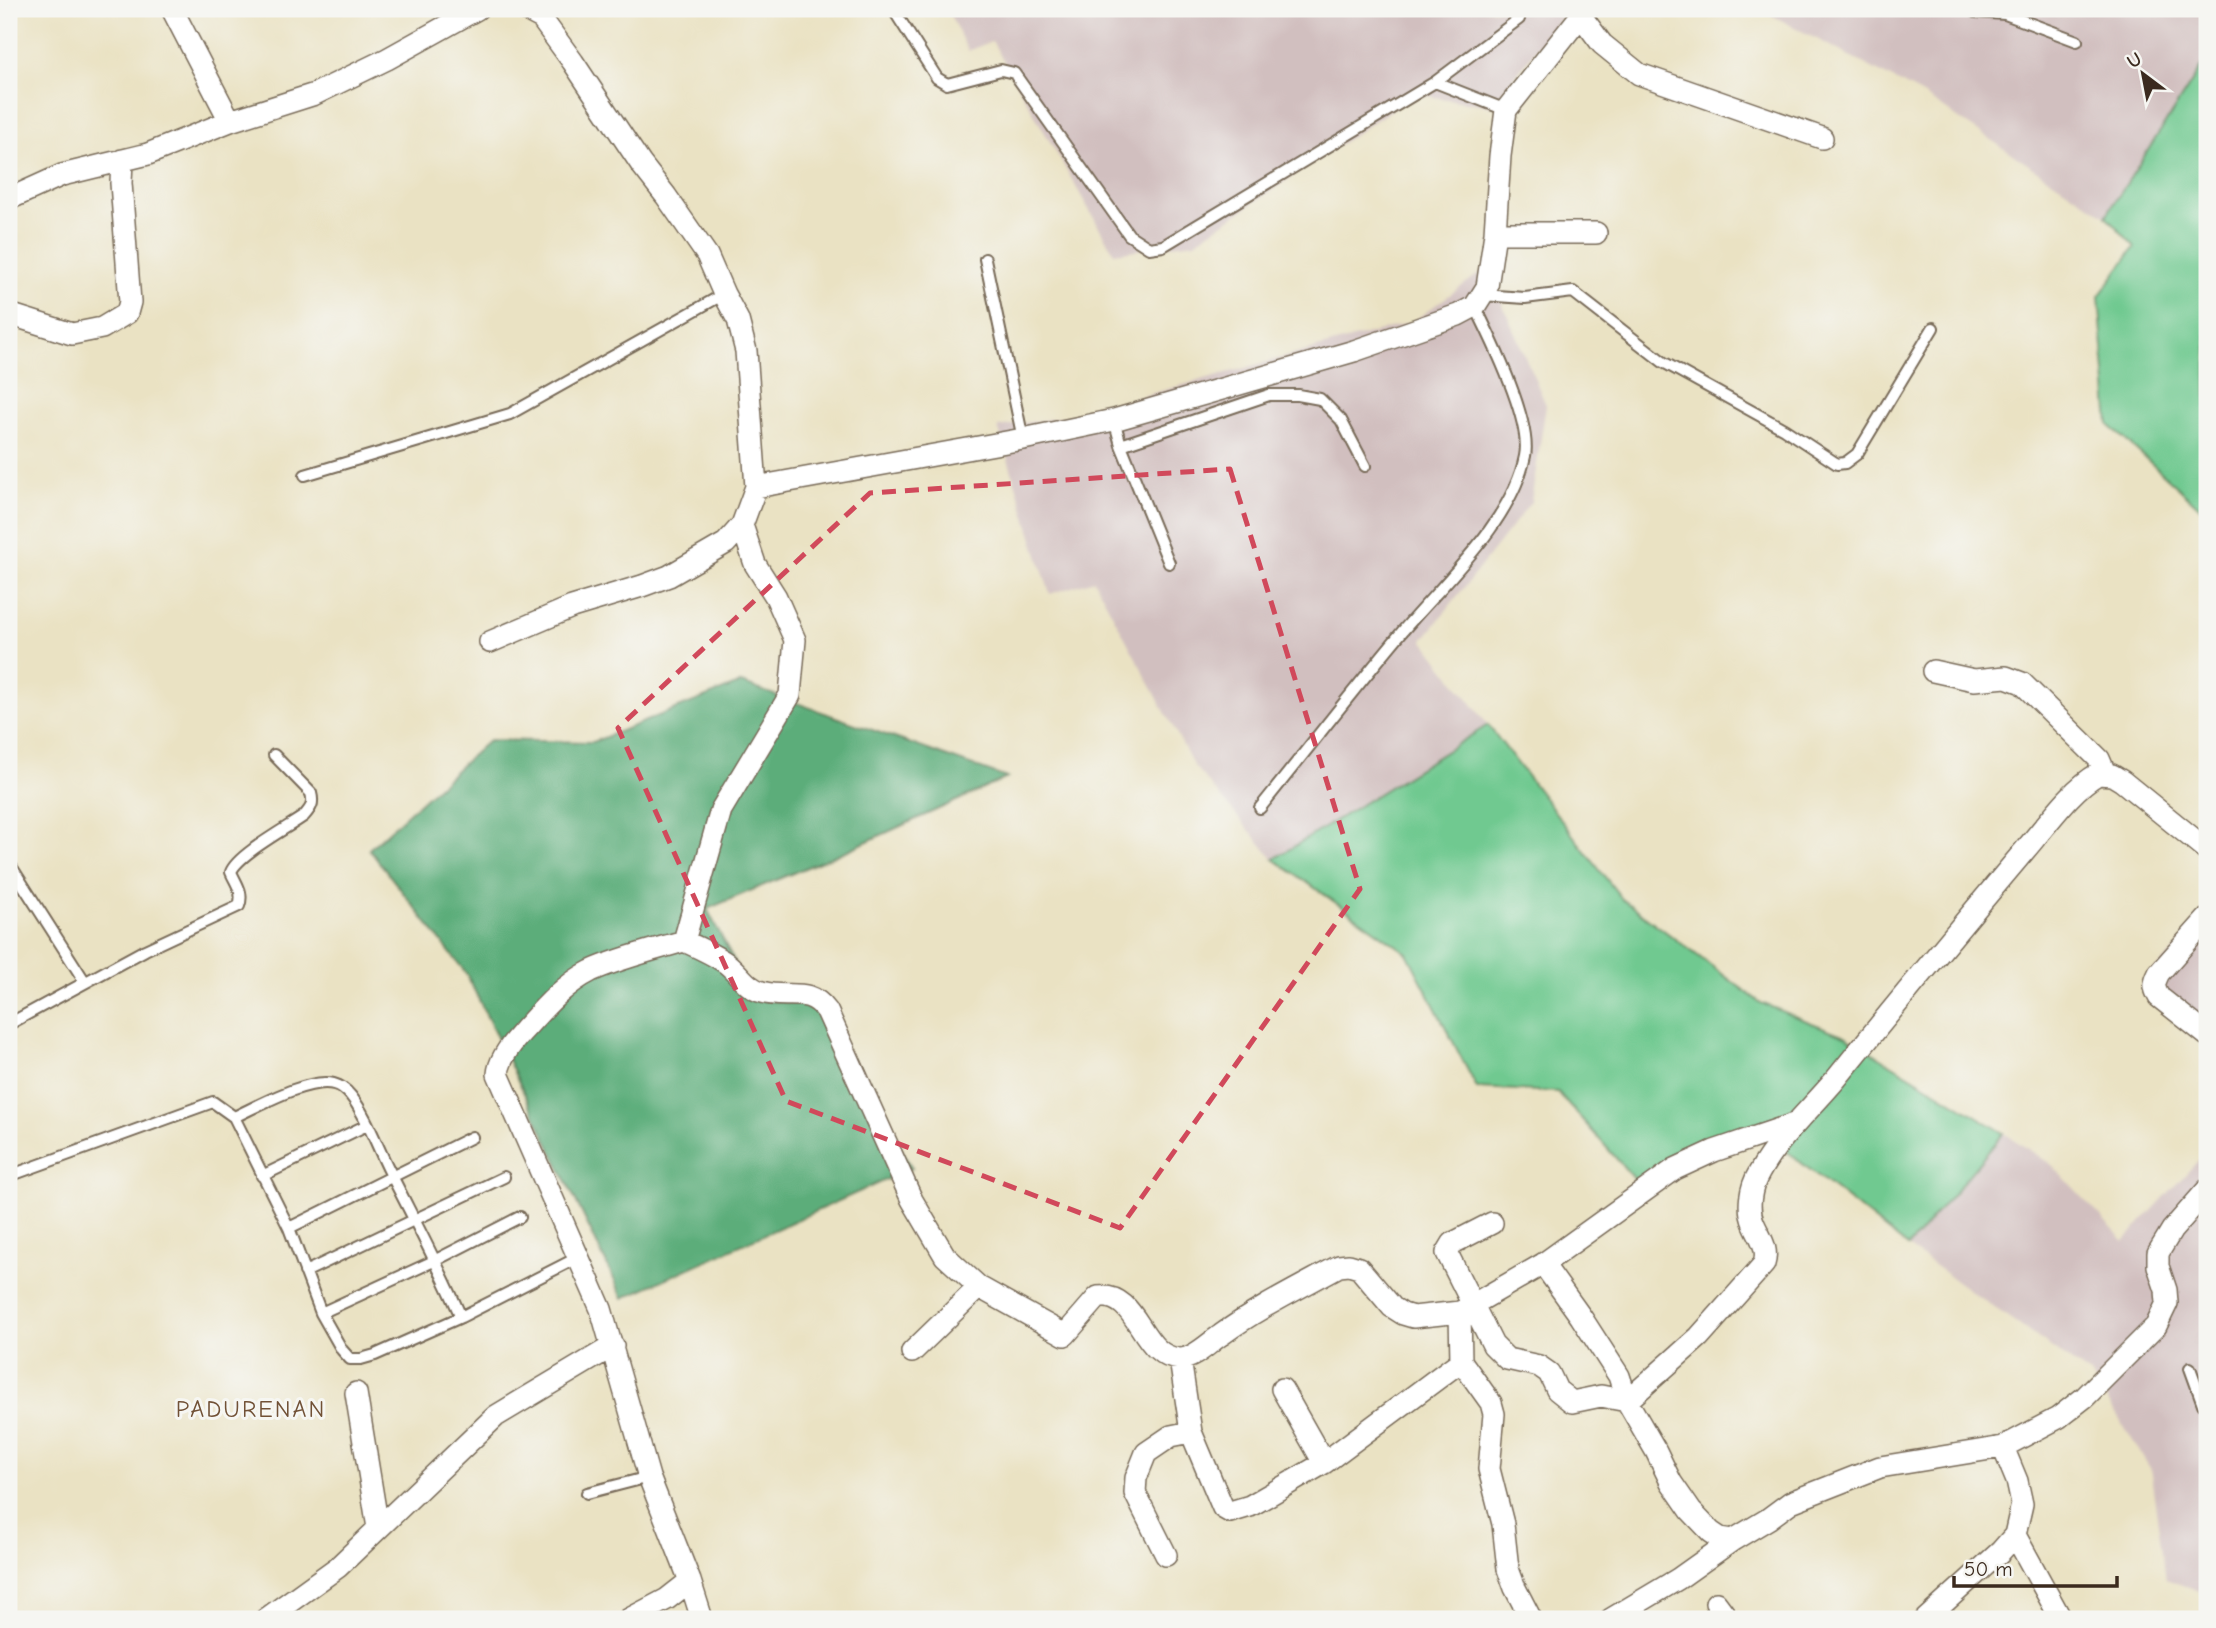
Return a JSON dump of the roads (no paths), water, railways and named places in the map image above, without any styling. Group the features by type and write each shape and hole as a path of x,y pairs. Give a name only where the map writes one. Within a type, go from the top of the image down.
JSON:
{"street":[{"path":"172,9 230,121"},
{"path":"9,199 62,175 148,154 230,121 314,94 387,59 477,9"},
{"path":"490,642 572,607 668,576 726,543 742,525 756,487 746,351 738,320 701,247 666,196 541,19 524,9"},
{"path":"756,487 1114,420 1354,351 1458,315 1478,300 1487,287 1495,233 1506,110 1584,12 1602,44 1639,74 1822,138"},
{"path":"9,314 72,334 102,328 127,313 130,302 121,183 122,160"},
{"path":"1495,233 1596,233"},
{"path":"684,940 721,810 790,695 795,640 775,597 755,564 742,525"},
{"path":"1933,671 1973,680 2006,677 2022,683 2099,759 2105,773"},
{"path":"1627,1401 1699,1337 1764,1264 1766,1250 1750,1211 1752,1189 1759,1173 1794,1124 1831,1085 2073,794 2092,777 2105,773 2112,775 2134,789 2207,850"},
{"path":"2207,919 2154,982 2159,997 2207,1035"},
{"path":"702,1619 649,1477 601,1309 498,1074 498,1066 516,1039 544,1007 572,983 590,972 684,940 724,961 752,988 772,994 808,995 820,1001 872,1107 912,1200 945,1256 979,1287 1065,1335 1098,1297 1115,1299 1130,1311 1149,1341 1162,1353 1180,1359 1193,1355 1243,1319 1339,1266 1359,1268 1392,1307 1402,1314 1413,1317 1467,1309 1543,1264 1675,1170 1714,1151 1794,1124"},
{"path":"1611,1619 1691,1571 1733,1539 1791,1502 1880,1467 2003,1447 2059,1419 2085,1397 2156,1326 2167,1303 2166,1290 2158,1266 2158,1253 2168,1236 2207,1190"},
{"path":"1492,1223 1453,1243 1447,1254 1467,1309 1493,1345 1507,1359 1538,1366 1549,1373 1557,1390 1573,1402 1601,1396 1627,1401"},
{"path":"1543,1264 1619,1376 1627,1401 1671,1482 1691,1511 1711,1532 1720,1538 1733,1539"},
{"path":"912,1352 979,1287"},
{"path":"1467,1309 1461,1361 1491,1403 1494,1414 1489,1469 1503,1524 1508,1569 1531,1619"},
{"path":"266,1619 338,1567 496,1416 613,1346"},
{"path":"1180,1359 1191,1432 1226,1511 1230,1512 1250,1506 1324,1463 1461,1361"},
{"path":"1282,1389 1324,1463"},
{"path":"356,1393 378,1528"},
{"path":"1166,1555 1135,1493 1136,1478 1146,1453 1171,1436 1191,1432"},
{"path":"1926,1619 2015,1535 2022,1504 2017,1481 2003,1447"},
{"path":"2015,1535 2062,1619"},
{"path":"629,1619 667,1599 690,1581"}],"lane":[{"path":"893,9 937,78 947,84 1001,70 1014,73 1129,236 1149,248 1163,246 1435,82 1519,19 1521,9"},
{"path":"1970,9 1975,12 2005,14 2077,41"},
{"path":"1435,82 1506,110"},
{"path":"985,259 1023,439"},
{"path":"1260,808 1401,633 1480,543 1514,490 1526,454 1522,421 1478,300 1573,292 1663,362 1784,429 1837,464 1845,464 1857,454 1933,328"},
{"path":"305,475 510,414 724,294"},
{"path":"1121,444 1269,395 1298,395 1320,399 1341,420 1365,467"},
{"path":"1114,420 1121,444 1170,563"},
{"path":"9,1024 145,950 239,906 240,890 231,872 232,867 241,858 304,816 314,800 311,793 274,755"},
{"path":"9,863 85,982"},
{"path":"234,1117 313,1084 331,1083 342,1087 353,1098 367,1125 436,1260 461,1317"},
{"path":"9,1176 213,1102 234,1117 289,1228 321,1313 345,1356 350,1359 376,1355 461,1317 578,1258"},
{"path":"262,1176 367,1125"},
{"path":"289,1228 472,1137"},
{"path":"305,1272 504,1177"},
{"path":"321,1313 436,1260 520,1217"},
{"path":"2190,1368 2207,1409"},
{"path":"587,1493 649,1477"}],"district":[{"name":"PADURENAN","path":"251,1409"}]}
